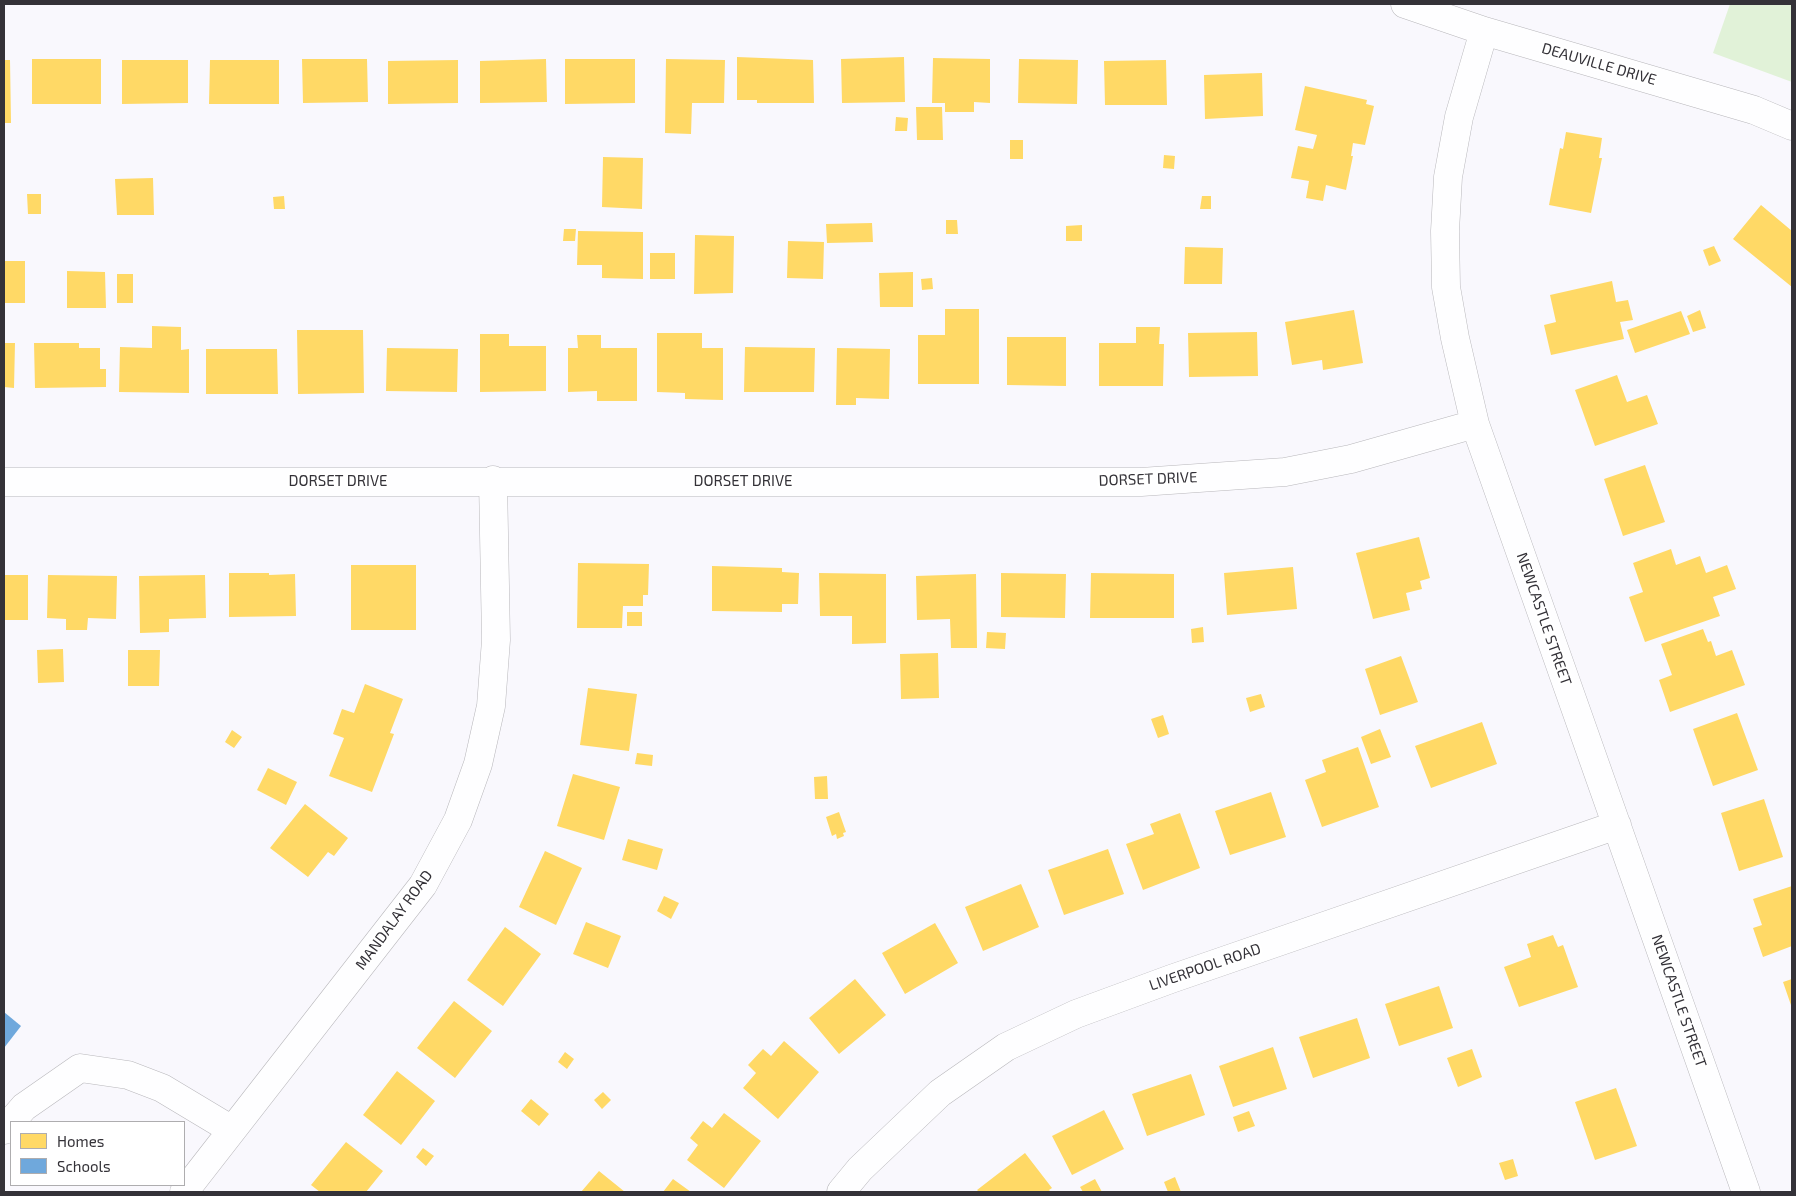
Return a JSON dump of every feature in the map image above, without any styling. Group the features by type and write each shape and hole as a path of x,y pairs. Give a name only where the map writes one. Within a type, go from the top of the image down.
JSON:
{"street":[{"name":"DEAUVILLE DRIVE","path":"1404,4 1484,31 1754,110 1792,126"},
{"name":"NEWCASTLE STREET","path":"1484,31 1459,117 1448,177 1445,231 1446,287 1455,338 1475,424 1746,1192"},
{"name":"DORSET DRIVE","path":"4,482 493,480 1141,482 1285,472 1351,459 1475,424"},
{"name":"MANDALAY ROAD","path":"184,1192 423,884 458,820 478,764 491,706 496,640 493,480"},
{"name":"LIVERPOOL ROAD","path":"841,1192 860,1169 940,1093 1006,1048 1076,1014 1190,972 1617,825"},
{"path":"12,1121 24,1107 80,1068 128,1075 162,1088 232,1130"}],"green space":[{"path":"1730,4 1792,4 1792,82 1713,53"}],"building: Homes":[{"path":"737,57 813,60 814,103 757,103 757,100 737,100"},
{"path":"904,57 905,102 842,103 841,59"},
{"path":"933,58 990,59 990,103 974,102 974,112 945,112 945,103 932,103"},
{"path":"32,59 101,59 101,104 32,104"},
{"path":"302,59 367,59 368,102 303,103"},
{"path":"546,59 547,102 480,103 480,61"},
{"path":"565,59 635,59 635,103 565,104"},
{"path":"666,59 725,60 724,103 692,103 691,134 665,133"},
{"path":"1019,59 1078,60 1077,104 1018,103"},
{"path":"4,60 10,60 11,123 4,123"},
{"path":"122,60 188,60 188,103 122,104"},
{"path":"210,60 279,60 279,104 209,104"},
{"path":"458,60 458,103 388,104 388,61"},
{"path":"1166,60 1167,105 1105,105 1104,61"},
{"path":"1262,73 1263,116 1205,119 1204,75"},
{"path":"1305,86 1367,100 1366,104 1374,106 1365,145 1353,143 1351,156 1353,156 1346,190 1326,185 1323,201 1306,198 1309,181 1291,178 1298,146 1313,149 1317,135 1295,130"},
{"path":"916,107 942,107 943,140 917,140"},
{"path":"896,117 908,118 907,131 895,131"},
{"path":"1566,132 1602,138 1599,158 1602,158 1591,213 1549,205 1560,148 1563,149"},
{"path":"1010,140 1023,140 1023,159 1010,159"},
{"path":"1164,155 1175,156 1174,169 1163,168"},
{"path":"603,157 643,158 642,209 602,207"},
{"path":"153,178 154,215 117,215 115,179"},
{"path":"27,194 41,194 41,214 28,214"},
{"path":"284,196 285,209 274,209 273,197"},
{"path":"1202,196 1211,196 1211,209 1200,209"},
{"path":"1761,205 1792,231 1792,287 1733,239"},
{"path":"946,220 957,220 958,234 946,234"},
{"path":"872,223 873,242 827,243 826,224"},
{"path":"1082,225 1082,241 1066,241 1066,226"},
{"path":"564,229 576,229 575,241 563,241"},
{"path":"578,231 643,232 643,279 602,278 602,265 577,265"},
{"path":"695,235 734,236 733,293 694,294"},
{"path":"788,241 824,242 823,279 787,278"},
{"path":"1714,246 1721,261 1709,266 1703,250"},
{"path":"1185,247 1223,248 1222,284 1184,284"},
{"path":"650,253 675,253 675,279 650,279"},
{"path":"4,261 25,261 25,303 4,303"},
{"path":"67,271 105,272 106,308 67,308"},
{"path":"913,272 913,307 880,307 879,273"},
{"path":"117,274 133,274 133,303 117,303"},
{"path":"932,278 933,289 922,290 921,279"},
{"path":"1612,281 1616,302 1628,300 1633,320 1620,322 1624,339 1551,355 1544,325 1556,322 1550,295"},
{"path":"945,309 979,309 979,384 918,384 918,335 945,335"},
{"path":"1354,310 1363,363 1323,370 1322,360 1292,365 1285,322"},
{"path":"1700,310 1706,328 1693,332 1687,316"},
{"path":"1681,311 1690,334 1635,353 1627,330"},
{"path":"152,326 181,327 181,350 189,349 189,393 119,392 120,347 152,348"},
{"path":"1136,327 1160,327 1159,344 1164,344 1163,386 1099,386 1099,343 1136,343"},
{"path":"297,330 363,330 364,393 298,394"},
{"path":"1257,332 1258,376 1189,377 1188,333"},
{"path":"657,333 702,333 702,348 723,348 723,400 685,399 685,393 657,392"},
{"path":"480,334 509,334 509,346 546,346 546,391 480,392"},
{"path":"577,335 601,335 601,348 637,348 637,401 597,401 597,391 568,392 568,348 578,348"},
{"path":"1007,337 1066,337 1066,386 1007,385"},
{"path":"4,343 15,343 14,388 4,387"},
{"path":"34,343 79,343 79,348 100,348 100,369 106,369 106,387 35,388"},
{"path":"745,347 815,348 814,392 744,392"},
{"path":"387,348 458,349 457,392 386,391"},
{"path":"837,348 890,349 889,399 856,398 856,405 836,405"},
{"path":"206,349 277,349 278,394 206,394"},
{"path":"1617,375 1627,402 1647,395 1658,424 1595,446 1575,390"},
{"path":"1645,465 1665,522 1623,536 1604,479"},
{"path":"1419,537 1430,578 1420,581 1422,589 1406,593 1410,610 1373,619 1356,553"},
{"path":"1671,549 1676,565 1700,556 1706,573 1727,565 1736,589 1713,597 1720,616 1645,642 1629,597 1643,592 1633,563"},
{"path":"578,563 649,564 648,595 643,595 643,606 623,606 622,628 577,628"},
{"path":"351,565 416,565 416,630 351,630"},
{"path":"712,566 782,568 782,572 799,573 798,604 782,604 782,612 712,611"},
{"path":"1293,567 1297,609 1227,615 1224,573"},
{"path":"229,573 295,574 296,616 229,617"},
{"path":"819,573 886,574 886,643 852,644 852,616 820,616"},
{"path":"1001,573 1066,574 1065,618 1001,617"},
{"path":"1091,573 1174,574 1174,618 1090,618"},
{"path":"976,574 977,648 951,648 950,619 917,620 916,576"},
{"path":"4,575 28,575 28,620 4,620"},
{"path":"48,575 117,576 116,619 88,618 87,630 66,630 66,619 47,618"},
{"path":"205,575 206,618 169,619 169,632 140,633 139,576"},
{"path":"627,612 642,612 642,626 627,626"},
{"path":"1203,627 1204,642 1192,643 1191,629"},
{"path":"1703,629 1708,642 1711,641 1716,656 1732,650 1745,685 1670,712 1659,680 1672,675 1661,644"},
{"path":"987,632 1006,633 1005,649 986,648"},
{"path":"63,649 64,682 38,683 37,650"},
{"path":"128,650 160,650 159,686 128,686"},
{"path":"938,653 939,698 901,699 900,654"},
{"path":"1401,656 1418,702 1380,715 1365,669"},
{"path":"365,684 403,699 390,733 394,734 372,792 329,776 344,738 333,734 342,709 354,713"},
{"path":"588,688 637,694 629,751 580,745"},
{"path":"1261,694 1265,707 1250,712 1246,698"},
{"path":"1737,713 1758,770 1713,786 1693,729"},
{"path":"1163,715 1169,734 1158,738 1151,719"},
{"path":"1482,722 1497,764 1431,788 1415,746"},
{"path":"1380,729 1391,757 1371,764 1361,737"},
{"path":"232,730 242,737 234,748 225,742"},
{"path":"1358,747 1379,807 1322,827 1305,780 1326,772 1322,760"},
{"path":"637,753 653,755 652,766 635,764"},
{"path":"268,768 297,782 286,805 257,790"},
{"path":"573,774 620,787 604,840 557,826"},
{"path":"827,776 828,799 815,799 814,777"},
{"path":"1271,792 1286,837 1230,855 1215,811"},
{"path":"1764,799 1783,857 1739,871 1721,813"},
{"path":"305,804 348,838 334,856 328,852 308,877 270,848"},
{"path":"839,812 846,832 843,833 844,836 837,839 836,834 832,836 826,817"},
{"path":"1180,813 1200,868 1143,890 1126,844 1154,834 1150,824"},
{"path":"628,839 663,849 657,870 622,860"},
{"path":"1108,849 1124,894 1064,915 1048,870"},
{"path":"545,851 582,868 556,925 519,907"},
{"path":"1021,884 1039,927 983,951 965,907"},
{"path":"1792,886 1792,946 1763,957 1753,928 1762,925 1753,899"},
{"path":"664,896 679,903 671,919 657,911"},
{"path":"586,922 621,936 608,968 573,954"},
{"path":"935,923 958,963 905,994 882,953"},
{"path":"505,927 541,954 503,1006 467,980"},
{"path":"1553,935 1558,947 1563,945 1578,987 1519,1007 1504,967 1531,957 1527,944"},
{"path":"855,979 886,1015 839,1054 809,1018"},
{"path":"1792,979 1792,1008 1783,982"},
{"path":"1439,986 1453,1028 1399,1046 1385,1004"},
{"path":"454,1001 492,1031 455,1078 417,1048"},
{"path":"1357,1018 1370,1058 1313,1078 1299,1037"},
{"path":"784,1041 819,1072 778,1119 743,1088 756,1073 748,1065 763,1049 771,1056"},
{"path":"1273,1047 1287,1089 1233,1107 1219,1066"},
{"path":"1472,1049 1482,1077 1458,1087 1447,1058"},
{"path":"565,1052 574,1059 567,1069 558,1062"},
{"path":"397,1071 435,1101 401,1145 363,1115"},
{"path":"1191,1074 1205,1115 1147,1136 1132,1094"},
{"path":"1616,1088 1637,1146 1595,1160 1575,1102"},
{"path":"603,1092 611,1100 602,1109 594,1100"},
{"path":"531,1099 549,1114 539,1126 521,1111"},
{"path":"1104,1110 1124,1149 1072,1175 1052,1136"},
{"path":"1249,1111 1255,1126 1238,1132 1233,1117"},
{"path":"724,1113 761,1141 724,1188 687,1160 698,1145 690,1138 703,1121 712,1128"},
{"path":"346,1142 383,1171 366,1192 320,1192 311,1185"},
{"path":"423,1148 434,1156 426,1166 416,1157"},
{"path":"1025,1153 1052,1188 1049,1190 1051,1192 979,1192 977,1190"},
{"path":"1513,1159 1518,1176 1505,1180 1499,1163"},
{"path":"599,1171 625,1192 581,1192"},
{"path":"1175,1177 1181,1192 1168,1192 1164,1182"},
{"path":"673,1179 691,1192 663,1192"},
{"path":"1095,1179 1102,1192 1083,1192 1080,1187"}],"building: Schools":[{"path":"4,1012 21,1026 4,1048"}]}
